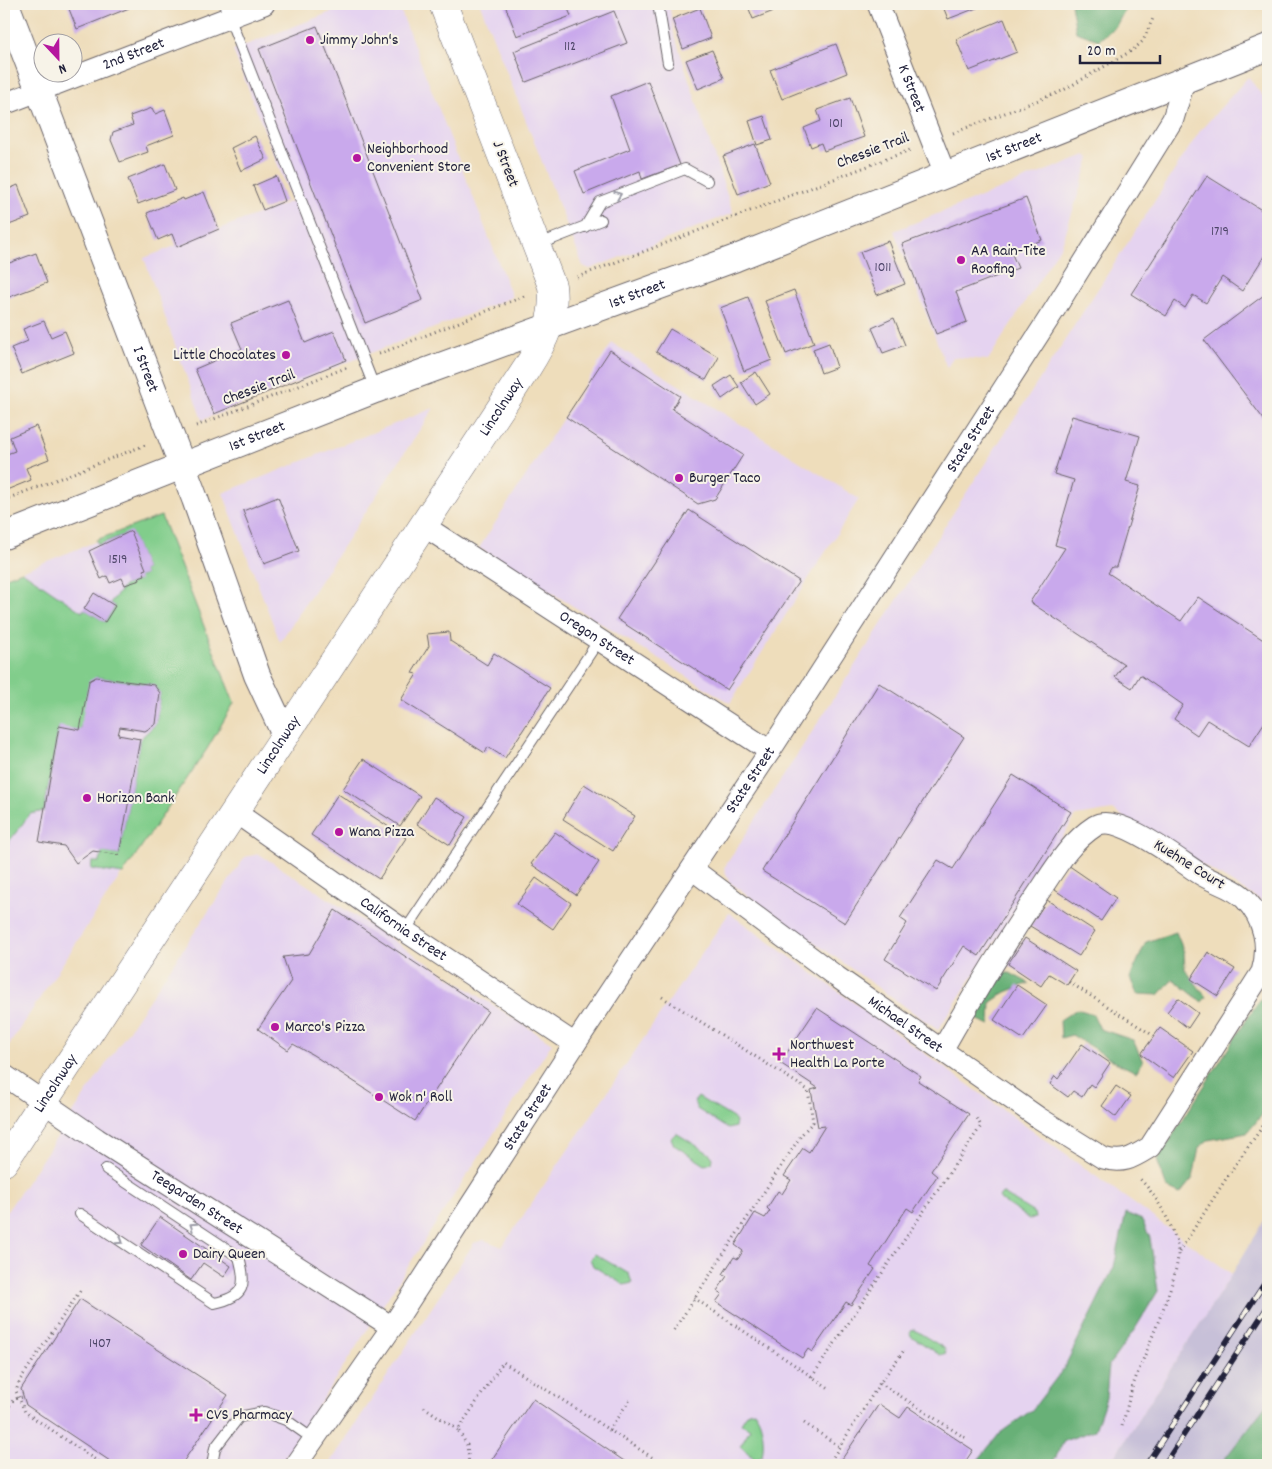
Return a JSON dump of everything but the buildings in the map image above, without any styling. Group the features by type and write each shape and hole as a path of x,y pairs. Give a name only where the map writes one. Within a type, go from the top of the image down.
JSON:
{"main road":[{"name":"J Street","path":"443,4 552,286 553,306 550,326"},
{"name":"Lincolnway","path":"4,1162 424,526 527,368 550,326"}],"street":[{"name":"I Street","path":"6,4 182,466 257,675 284,736"},
{"name":"2nd Street","path":"4,104 226,10 264,4"},
{"name":"K Street","path":"878,4 945,174"},
{"name":"1st Street","path":"4,536 375,390 736,258 945,174 1184,82 1268,47"},
{"name":"State Street","path":"296,1465 312,1438 392,1327 575,1044 770,750 1053,312 1173,119 1184,82"},
{"name":"Oregon Street","path":"424,526 770,750"},
{"name":"California Street","path":"234,812 405,932 575,1044"},
{"name":"Kuehne Court","path":"942,1050 993,962 1071,845 1098,824 1115,825 1140,834 1202,875 1244,898 1258,918 1266,938 1266,960 1262,972 1150,1148 1124,1160"},
{"name":"Michael Street","path":"692,869 836,977 1047,1123 1103,1158 1124,1160"},
{"name":"Teegarden Street","path":"4,1075 392,1327"}],"lane":[{"path":"658,4 668,63"},
{"path":"226,10 375,390"},
{"path":"585,227 600,202 685,169 707,181"},
{"path":"537,245 601,220"},
{"path":"405,932 599,640"},
{"path":"80,1214 214,1303 227,1300 240,1291 245,1277 239,1257 106,1169"},
{"path":"212,1465 216,1448 239,1417 264,1412 286,1420 312,1438"}],"path":[{"name":"Chessie Trail","path":"578,277 1071,86 1133,50 1143,41 1154,16"},
{"name":"Chessie Trail","path":"4,500 523,297"},
{"path":"1069,982 1154,1036"},
{"path":"662,997 808,1090 813,1122 802,1134 672,1333"},
{"path":"812,1377 981,1126 977,1118"},
{"path":"1122,1426 1136,1378 1174,1276 1178,1253 1235,1165 1268,1119"},
{"path":"1124,1160 1153,1192 1165,1214 1178,1253"},
{"path":"80,1291 20,1380 16,1391 21,1397 25,1412 103,1465"},
{"path":"694,1298 829,1388"},
{"path":"828,1465 880,1383 905,1349"},
{"path":"458,1430 503,1362 664,1465"},
{"path":"880,1383 967,1439"},
{"path":"4,1414 14,1399 21,1397"},
{"path":"609,1430 631,1398"},
{"path":"424,1407 458,1430 467,1445 469,1465"},
{"path":"804,1423 839,1446"},
{"path":"652,1465 655,1460"}],"shaded area":[{"path":"352,4 398,4 512,297 202,420 144,258 292,201 233,50"},
{"path":"480,4 669,4 674,34 733,213 590,269 583,266"},
{"path":"1248,77 1268,103 1268,905 1112,810 1076,816 938,1030 729,882 724,868 1200,131"},
{"path":"1086,155 1090,158 1062,244 988,360 953,357 947,368 894,231"},
{"path":"612,343 859,499 730,703 479,548"},
{"path":"434,408 280,642 223,493"},
{"path":"161,516 234,703 7,1048 4,1046 4,578"},
{"path":"259,854 552,1043 280,1465 4,1465 4,1216 245,857"},
{"name":"Northwest Health La Porte","path":"729,913 1232,1274 1109,1465 329,1465 474,1243 484,1240 502,1247"},
{"path":"1268,1214 1268,1465 1109,1465 1232,1274"}],"green space":[{"path":"1071,4 1128,4 1116,26 1099,40 1076,32"},
{"path":"161,516 234,703 207,749 123,874 91,869 92,862 100,862 102,852 119,855 140,739 156,724 160,693 154,685 96,677 80,730 59,727 44,811 30,814 4,848 4,578 22,571 82,612 84,609 105,622 115,606 110,603 125,585 139,580 139,577 145,575 143,570 146,569 131,532 100,544 96,540"},
{"path":"1176,932 1184,952 1185,969 1206,997 1202,1002 1173,979 1159,995 1137,994 1130,978 1146,942"},
{"path":"1010,973 1029,983 1006,992 991,1002 990,1025 976,1019 975,1000 992,974"},
{"path":"1268,990 1268,1100 1262,1115 1247,1133 1208,1140 1199,1148 1193,1178 1180,1194 1167,1188 1157,1160 1256,1005"},
{"path":"1077,1009 1093,1014 1100,1029 1133,1040 1143,1062 1136,1072 1117,1063 1072,1035 1061,1038 1060,1020"},
{"path":"698,1097 733,1118 736,1122 735,1127 728,1129 697,1109 694,1102"},
{"path":"676,1133 710,1154 713,1158 712,1163 705,1165 674,1145 671,1138"},
{"path":"1002,1193 1034,1213 1035,1218 1029,1219 1002,1201 999,1197"},
{"path":"1126,1213 1142,1220 1150,1238 1158,1291 1135,1329 1109,1365 1106,1398 1095,1430 1064,1441 1052,1465 974,1465 1000,1433 1032,1410 1064,1368 1114,1267"},
{"path":"595,1254 629,1274 632,1283 624,1285 593,1266 590,1259"},
{"path":"913,1329 944,1348 946,1353 940,1355 911,1336 910,1333"},
{"path":"1268,1403 1268,1465 1220,1465"},
{"path":"754,1411 761,1426 763,1439 762,1456 756,1460 740,1446 750,1429 741,1423 748,1412"}],"railway":[{"path":"1146,1465 1268,1278"},
{"path":"1164,1465 1268,1306"}],"place":[{"name":"Jimmy John's","path":"310,40"},
{"name":"Neighborhood Convenient Store","path":"357,158"},
{"name":"AA Rain-Tite Roofing","path":"961,260"},
{"name":"Little Chocolates","path":"286,355"},
{"name":"Burger Taco","path":"679,478"},
{"name":"Horizon Bank","path":"87,798"},
{"name":"Wana Pizza","path":"339,832"},
{"name":"Marco's Pizza","path":"275,1027"},
{"name":"Northwest Health La Porte","path":"779,1054"},
{"name":"Wok n' Roll","path":"379,1097"},
{"name":"Dairy Queen","path":"183,1254"},
{"name":"CVS Pharmacy","path":"196,1415"}]}
